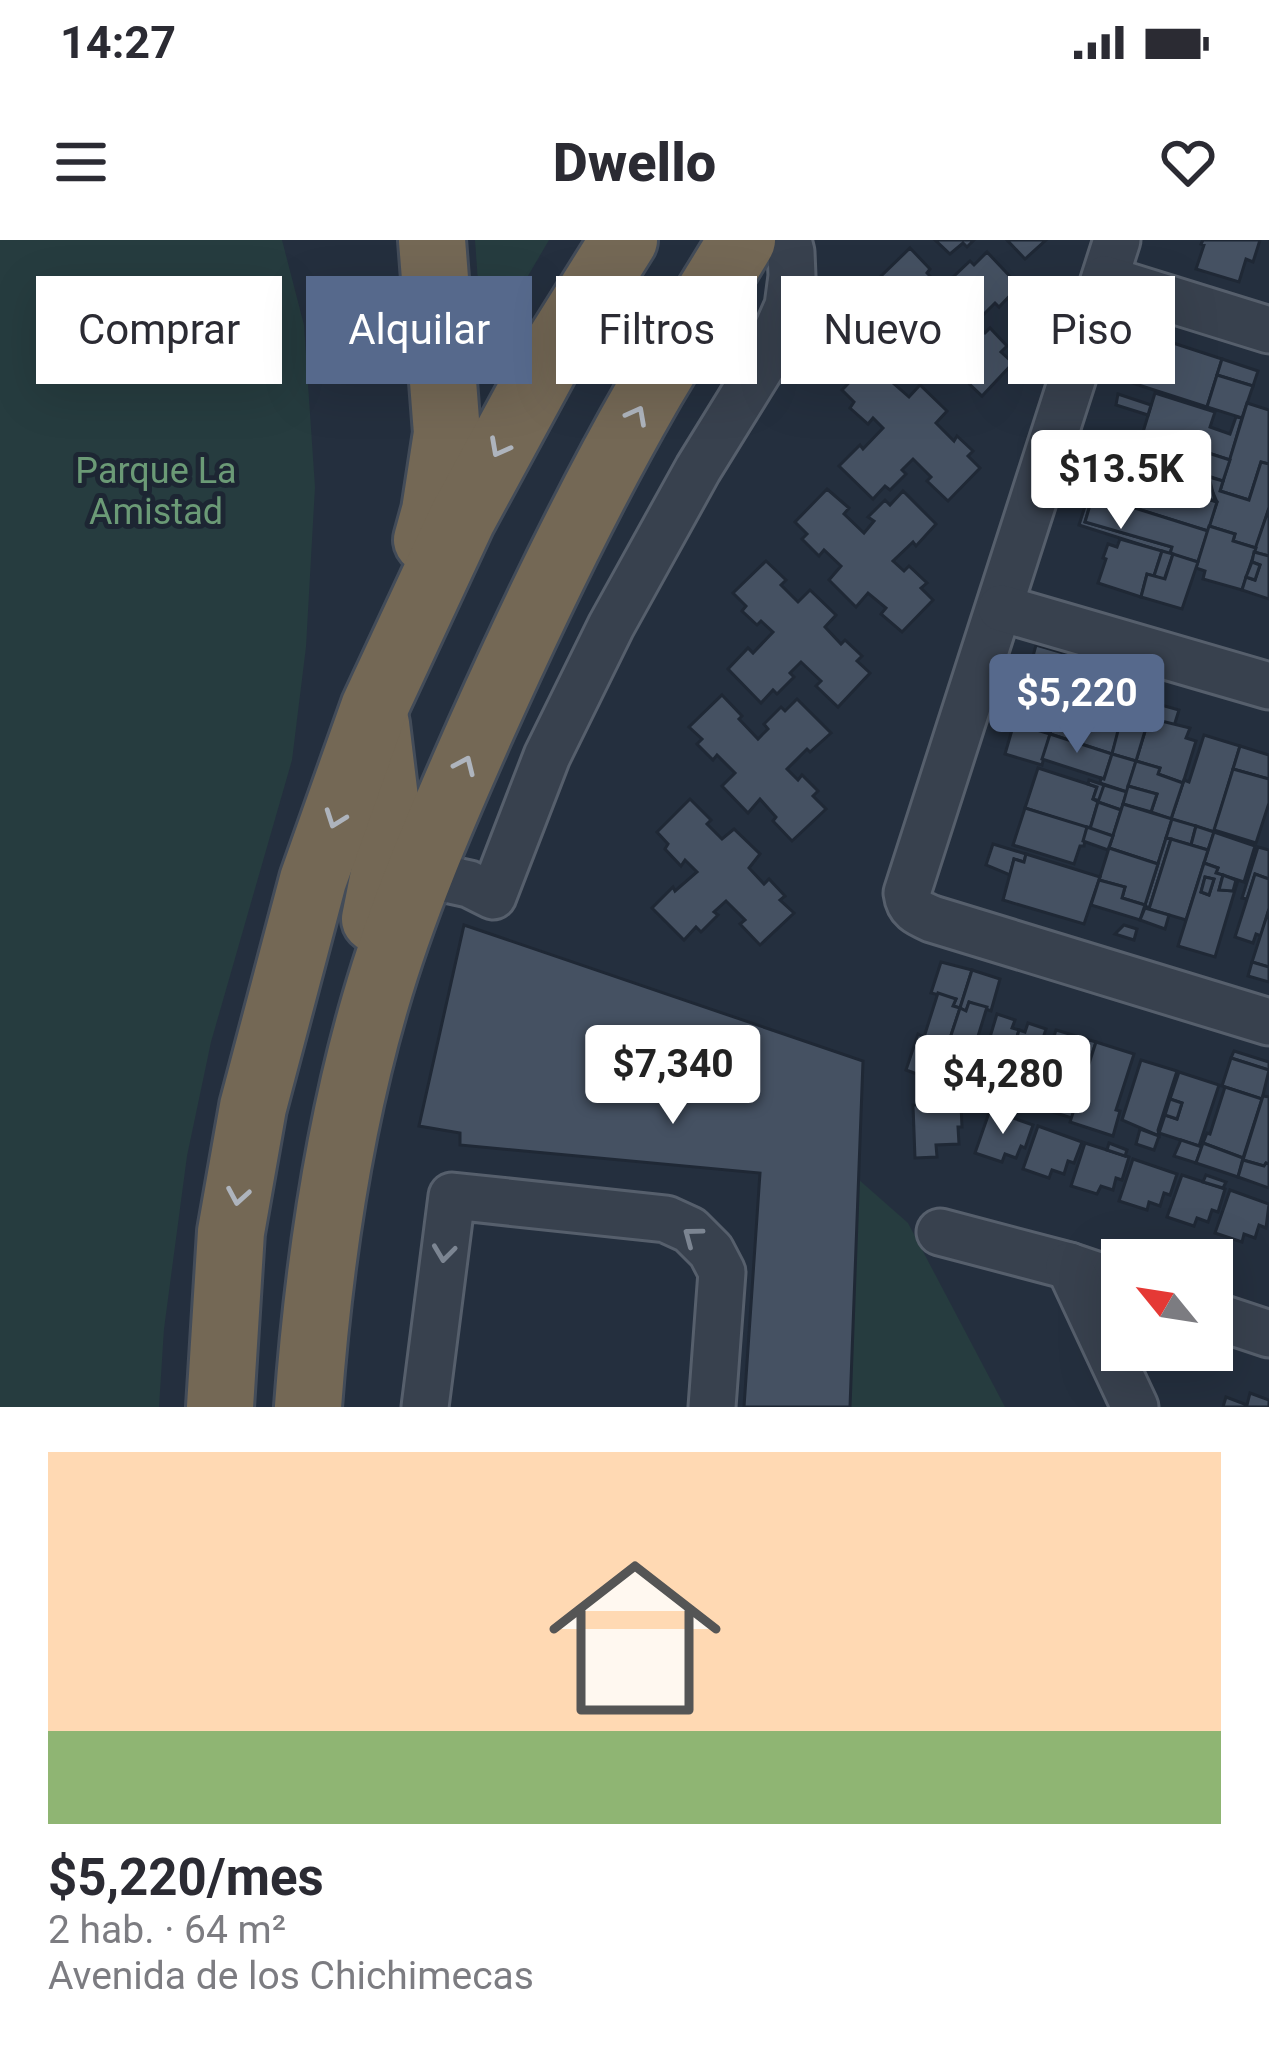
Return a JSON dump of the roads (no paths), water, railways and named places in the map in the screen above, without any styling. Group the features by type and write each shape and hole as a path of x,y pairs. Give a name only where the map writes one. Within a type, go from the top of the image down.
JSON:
{"highway":[{"path":"220,1407 231,1232 253,1107 314,880 384,685 435,511 447,433 432,240"},
{"path":"322,1270 324,1136 388,854 384,685 498,450 624,240"},
{"path":"308,1407 334,1175 375,1002 419,873 568,543 647,397 742,240"}],"street":[{"path":"419,873 470,884 494,896 548,756 611,626 761,367 788,306 792,264 788,240"},
{"path":"1269,331 1111,260 907,893 908,904 932,919 1269,1022"},
{"path":"1001,608 1269,686"},
{"path":"424,1407 452,1196 666,1219 690,1230 711,1251 722,1273 712,1407"},
{"path":"940,1232 1101,1277"},
{"path":"1069,1266 1136,1407"},
{"path":"1233,1322 1269,1334"}],"park label":[{"name":"Parque La Amistad","path":"156,492"}]}
